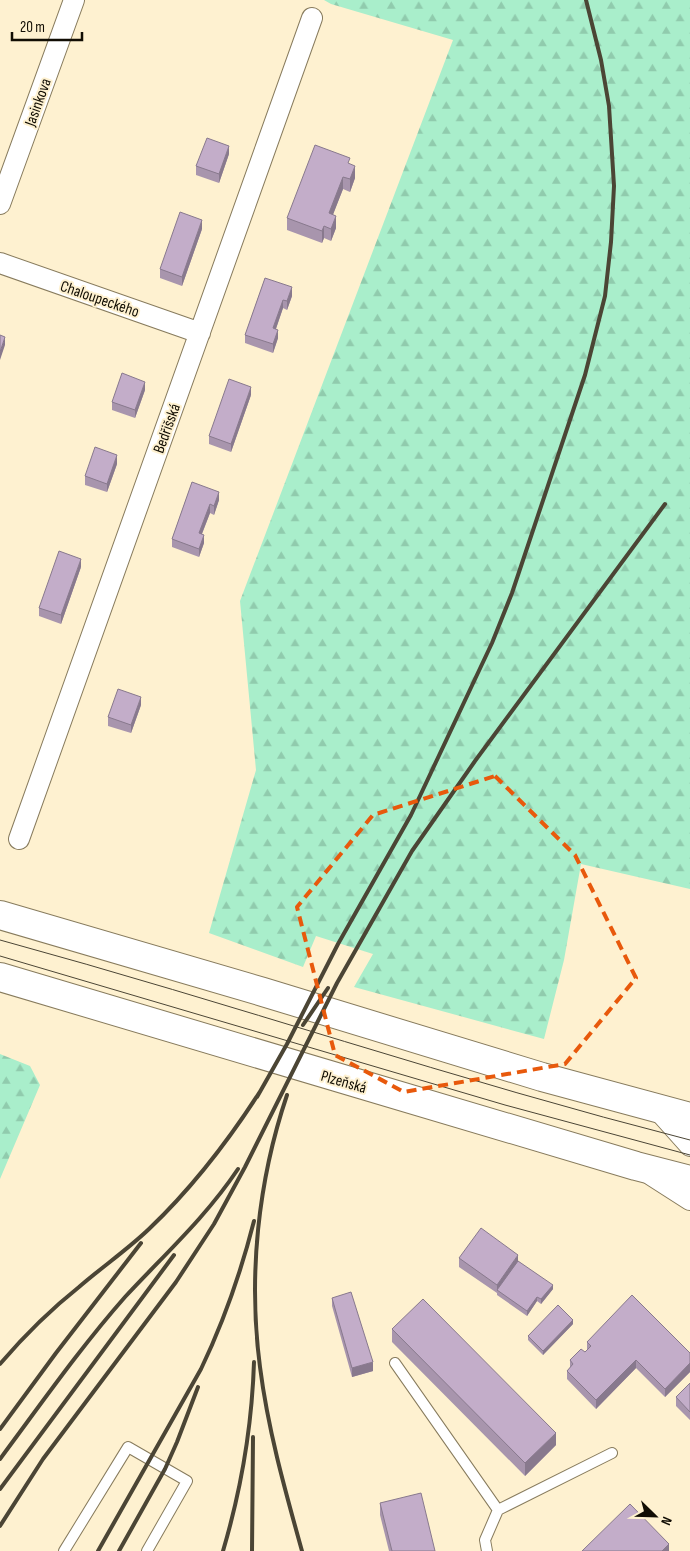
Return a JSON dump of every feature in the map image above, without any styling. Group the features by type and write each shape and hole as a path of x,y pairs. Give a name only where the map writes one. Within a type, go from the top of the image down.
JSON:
{"main road":[{"path":"0,916 263,992 542,1077 690,1118"},
{"name":"Plzeňská","path":"0,978 636,1166 690,1180"}],"street":[{"name":"Jasinkova","path":"0,204 74,0"},
{"name":"Bedřišská","path":"19,839 312,18"},
{"name":"Chaloupeckého","path":"0,263 200,333"},
{"path":"657,1110 690,1146"},
{"path":"636,1166 690,1200"}],"lane":[{"path":"395,1363 498,1510"},
{"path":"64,1551 128,1447 187,1481 147,1551"},
{"path":"487,1551 485,1540 498,1510 612,1453"}],"highlighted area":[{"path":"495,776 575,855 636,978 565,1064 404,1092 335,1055 297,907 373,815"}],"green space":[{"path":"324,0 690,0 690,889 581,864 564,960 544,1039 354,987 373,954 316,936 303,967 209,933 256,770 240,601 453,40 331,4"},
{"path":"0,1054 30,1066 40,1085 0,1179"}],"building":[{"path":"207,138 229,146 219,174 196,166"},
{"path":"315,145 350,158 348,163 355,166 350,179 343,177 329,213 336,216 331,229 324,226 322,231 287,218"},
{"path":"180,212 202,220 182,277 160,269"},
{"path":"265,278 292,287 287,301 283,300 273,328 278,330 273,344 245,335"},
{"path":"0,335 5,337 0,352"},
{"path":"122,373 145,382 135,410 112,402"},
{"path":"229,379 251,387 231,444 209,436"},
{"path":"95,447 117,455 107,484 85,476"},
{"path":"192,482 219,492 214,506 210,504 199,533 204,535 199,549 172,539"},
{"path":"59,551 81,559 61,615 39,608"},
{"path":"118,689 141,697 131,725 108,717"},
{"path":"481,1228 518,1255 497,1285 459,1258"},
{"path":"518,1261 553,1285 541,1299 537,1297 527,1311 497,1290"},
{"path":"351,1292 373,1362 352,1368 332,1298"},
{"path":"632,1295 690,1353 690,1363 665,1389 636,1360 596,1400 567,1371 573,1364 570,1360 581,1349 585,1352 591,1346 587,1342"},
{"path":"423,1299 556,1433 525,1463 392,1329"},
{"path":"558,1305 573,1320 543,1351 528,1336"},
{"path":"690,1383 690,1412 676,1397"},
{"path":"421,1493 435,1551 392,1551 380,1503"},
{"path":"630,1504 669,1544 662,1551 582,1551"}],"tram line":[{"path":"0,940 517,1093 690,1140"},
{"path":"0,956 505,1105 690,1155"}],"railway":[{"path":"257,1097 287,1044 338,944 411,815 492,643 512,593 585,375 605,296 611,242 614,186 609,106 601,60 586,0"},
{"path":"0,1526 43,1459 176,1282 214,1224 245,1167 337,983 412,851 475,761 665,504"},
{"path":"303,1025 328,988"},
{"path":"0,1364 48,1314 132,1244 165,1213 209,1163 261,1090"},
{"path":"287,1095 269,1161 263,1195 258,1229 255,1298 263,1390 283,1483 302,1551"},
{"path":"0,1459 108,1316 198,1220 226,1187 238,1169"},
{"path":"98,1551 201,1369 231,1296 254,1221"},
{"path":"0,1429 141,1243"},
{"path":"0,1489 174,1255"},
{"path":"223,1551 235,1505 248,1433 254,1362"},
{"path":"119,1551 165,1469 198,1387"},
{"path":"252,1551 253,1437"}]}
